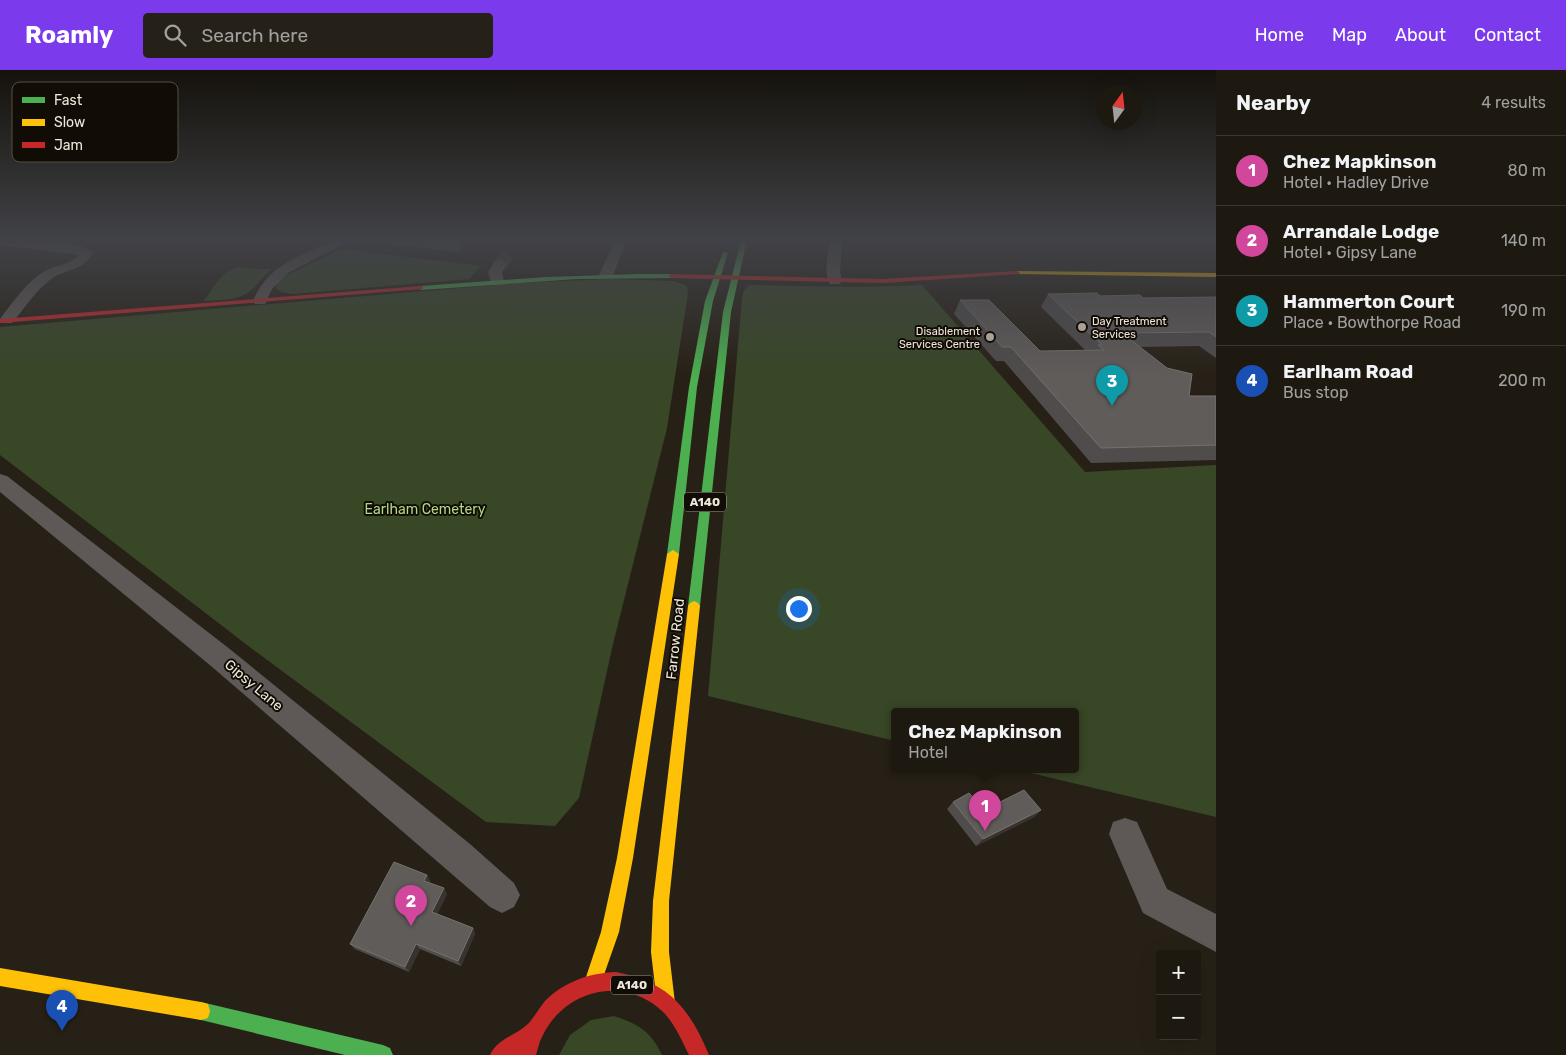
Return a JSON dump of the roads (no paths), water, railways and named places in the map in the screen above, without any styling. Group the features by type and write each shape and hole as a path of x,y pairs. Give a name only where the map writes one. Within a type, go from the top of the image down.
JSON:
{"main road":[{"path":"3,320 448,286"},
{"name":"Farrow Road","path":"593,983 610,932 625,858 679,513 693,387 714,286"},
{"name":"Farrow Road","path":"666,1003 661,977 658,938 664,866 722,359 733,286"},
{"path":"0,977 223,1015 382,1054 399,1055"},
{"name":"A140","path":"526,1055 535,1030 555,1004 582,985 619,981 644,988 666,1003 686,1026 699,1055"},
{"path":"500,1055 535,1030"}],"street":[{"path":"3,320 37,286"},
{"path":"260,301 266,286"},
{"name":"Gipsy Lane","path":"0,481 221,658 458,856 502,896"},
{"path":"1125,834 1155,901 1216,934"}],"place":[{"name":"Day Treatment Services","path":"1082,327"},
{"name":"Disablement Services Centre","path":"990,337"},
{"name":"Hammerton Court","path":"1112,406"},
{"name":"Chez Mapkinson","path":"985,831"},
{"name":"Arrandale Lodge","path":"411,926"},
{"name":"Earlham Road","path":"62,1031"}],"park label":[{"name":"Earlham Cemetery","path":"425,509"}]}
